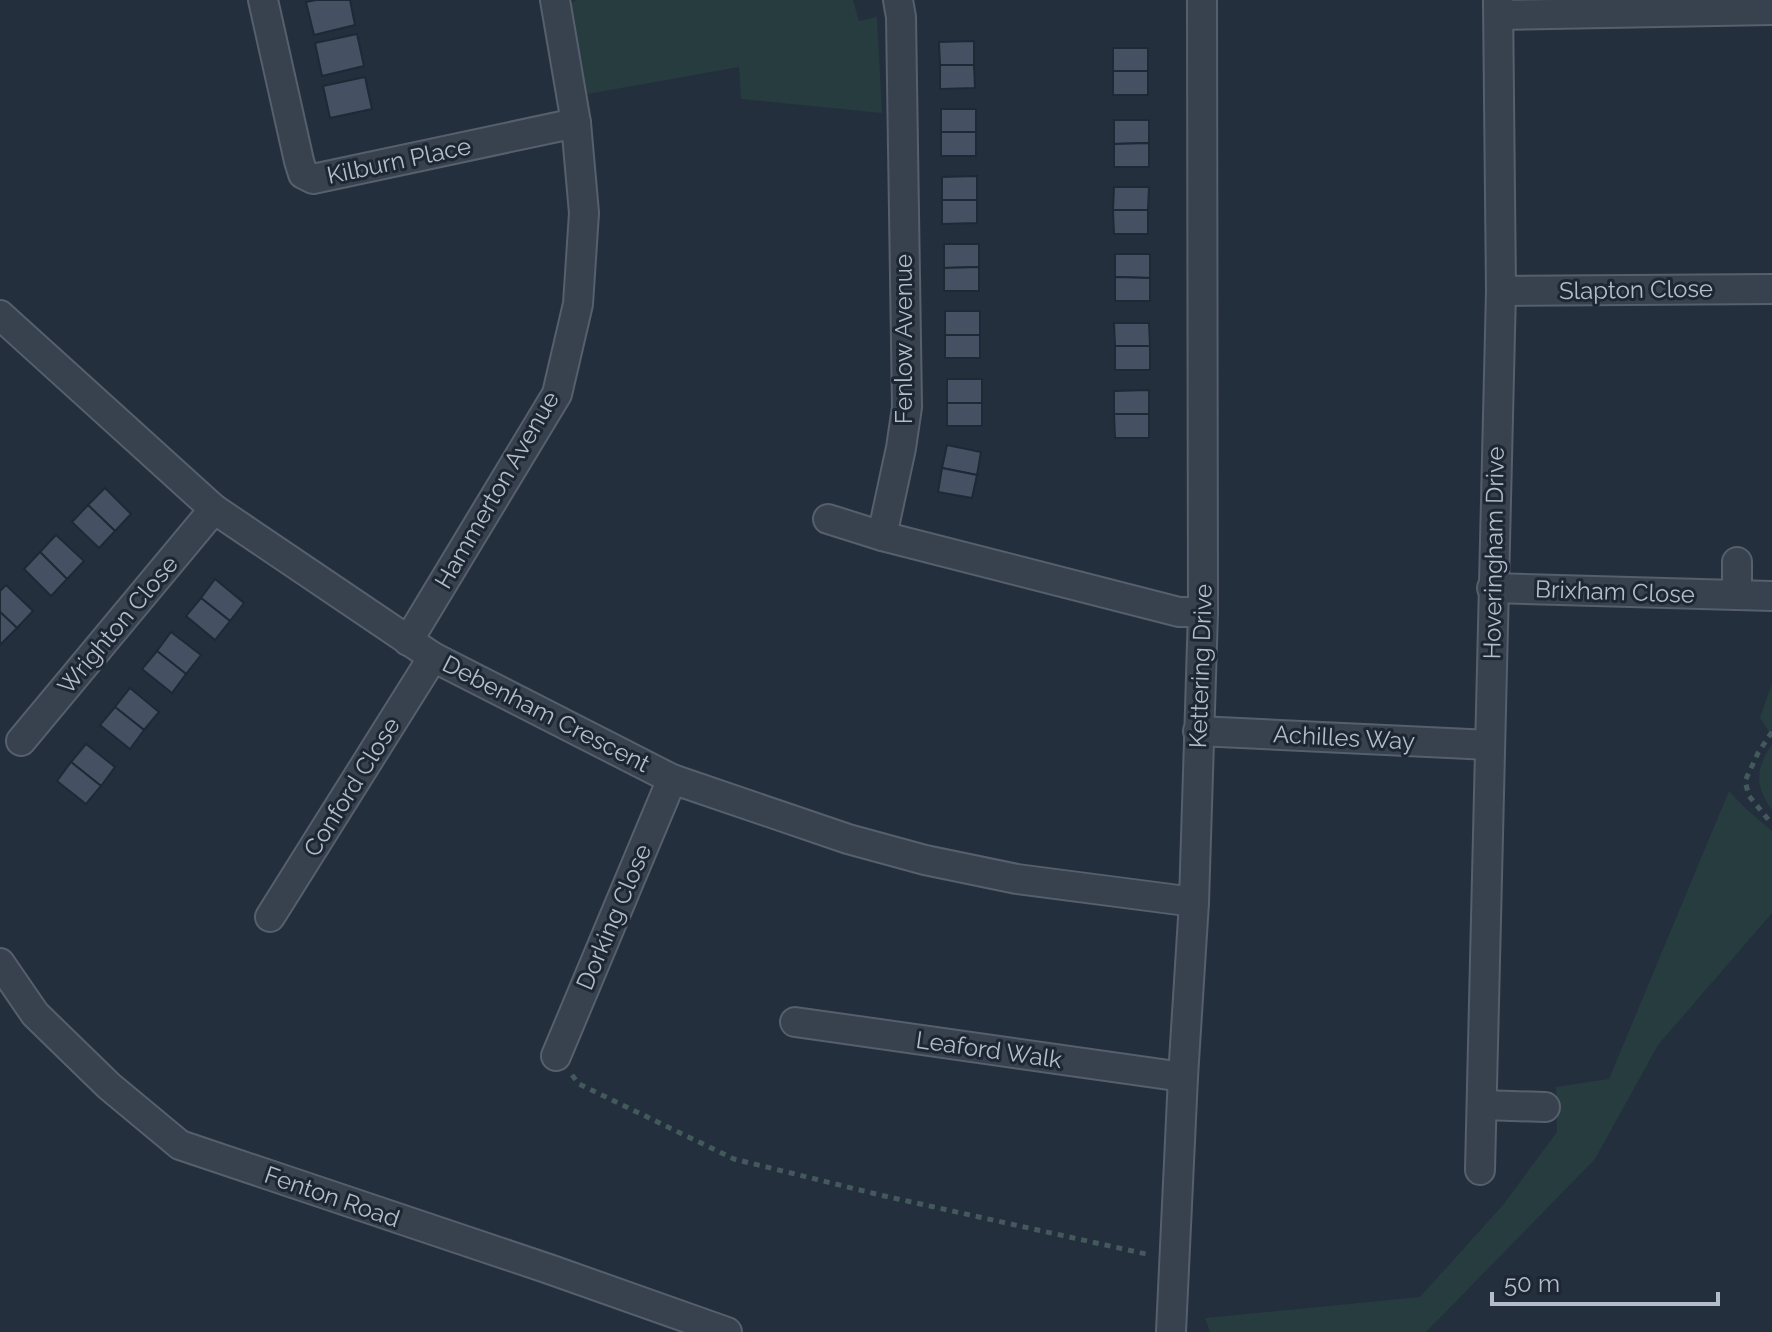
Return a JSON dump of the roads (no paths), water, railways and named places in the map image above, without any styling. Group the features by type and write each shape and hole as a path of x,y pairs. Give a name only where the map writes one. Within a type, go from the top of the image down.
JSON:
{"street":[{"name":"Kilburn Place","path":"263,0 299,161 303,174 313,179 576,123"},
{"name":"Hammerton Avenue","path":"408,641 557,394 578,304 584,213 576,123 555,0"},
{"name":"Fenlow Avenue","path":"882,536 907,407 902,32 898,0"},
{"name":"Kettering Drive","path":"1171,1332 1194,902 1203,612 1202,0"},
{"path":"1499,7 1772,10"},
{"name":"Hoveringham Drive","path":"1480,1170 1501,291 1499,7"},
{"name":"Slapton Close","path":"1501,291 1772,289"},
{"name":"Debenham Crescent","path":"2,322 214,509 433,657 672,779 848,839 925,860 1017,879 1194,902"},
{"name":"Wrighton Close","path":"21,741 214,509"},
{"path":"828,519 882,536 1179,612 1203,612"},
{"path":"1737,562 1737,595"},
{"name":"Brixham Close","path":"1492,588 1772,596"},
{"name":"Conford Close","path":"270,917 433,657"},
{"name":"Achilles Way","path":"1198,731 1490,745"},
{"name":"Dorking Close","path":"556,1056 672,779"},
{"name":"Fenton Road","path":"0,963 35,1014 109,1086 180,1145 727,1332"},
{"name":"Leaford Walk","path":"795,1022 1183,1077"},
{"path":"1482,1105 1545,1107"}]}
